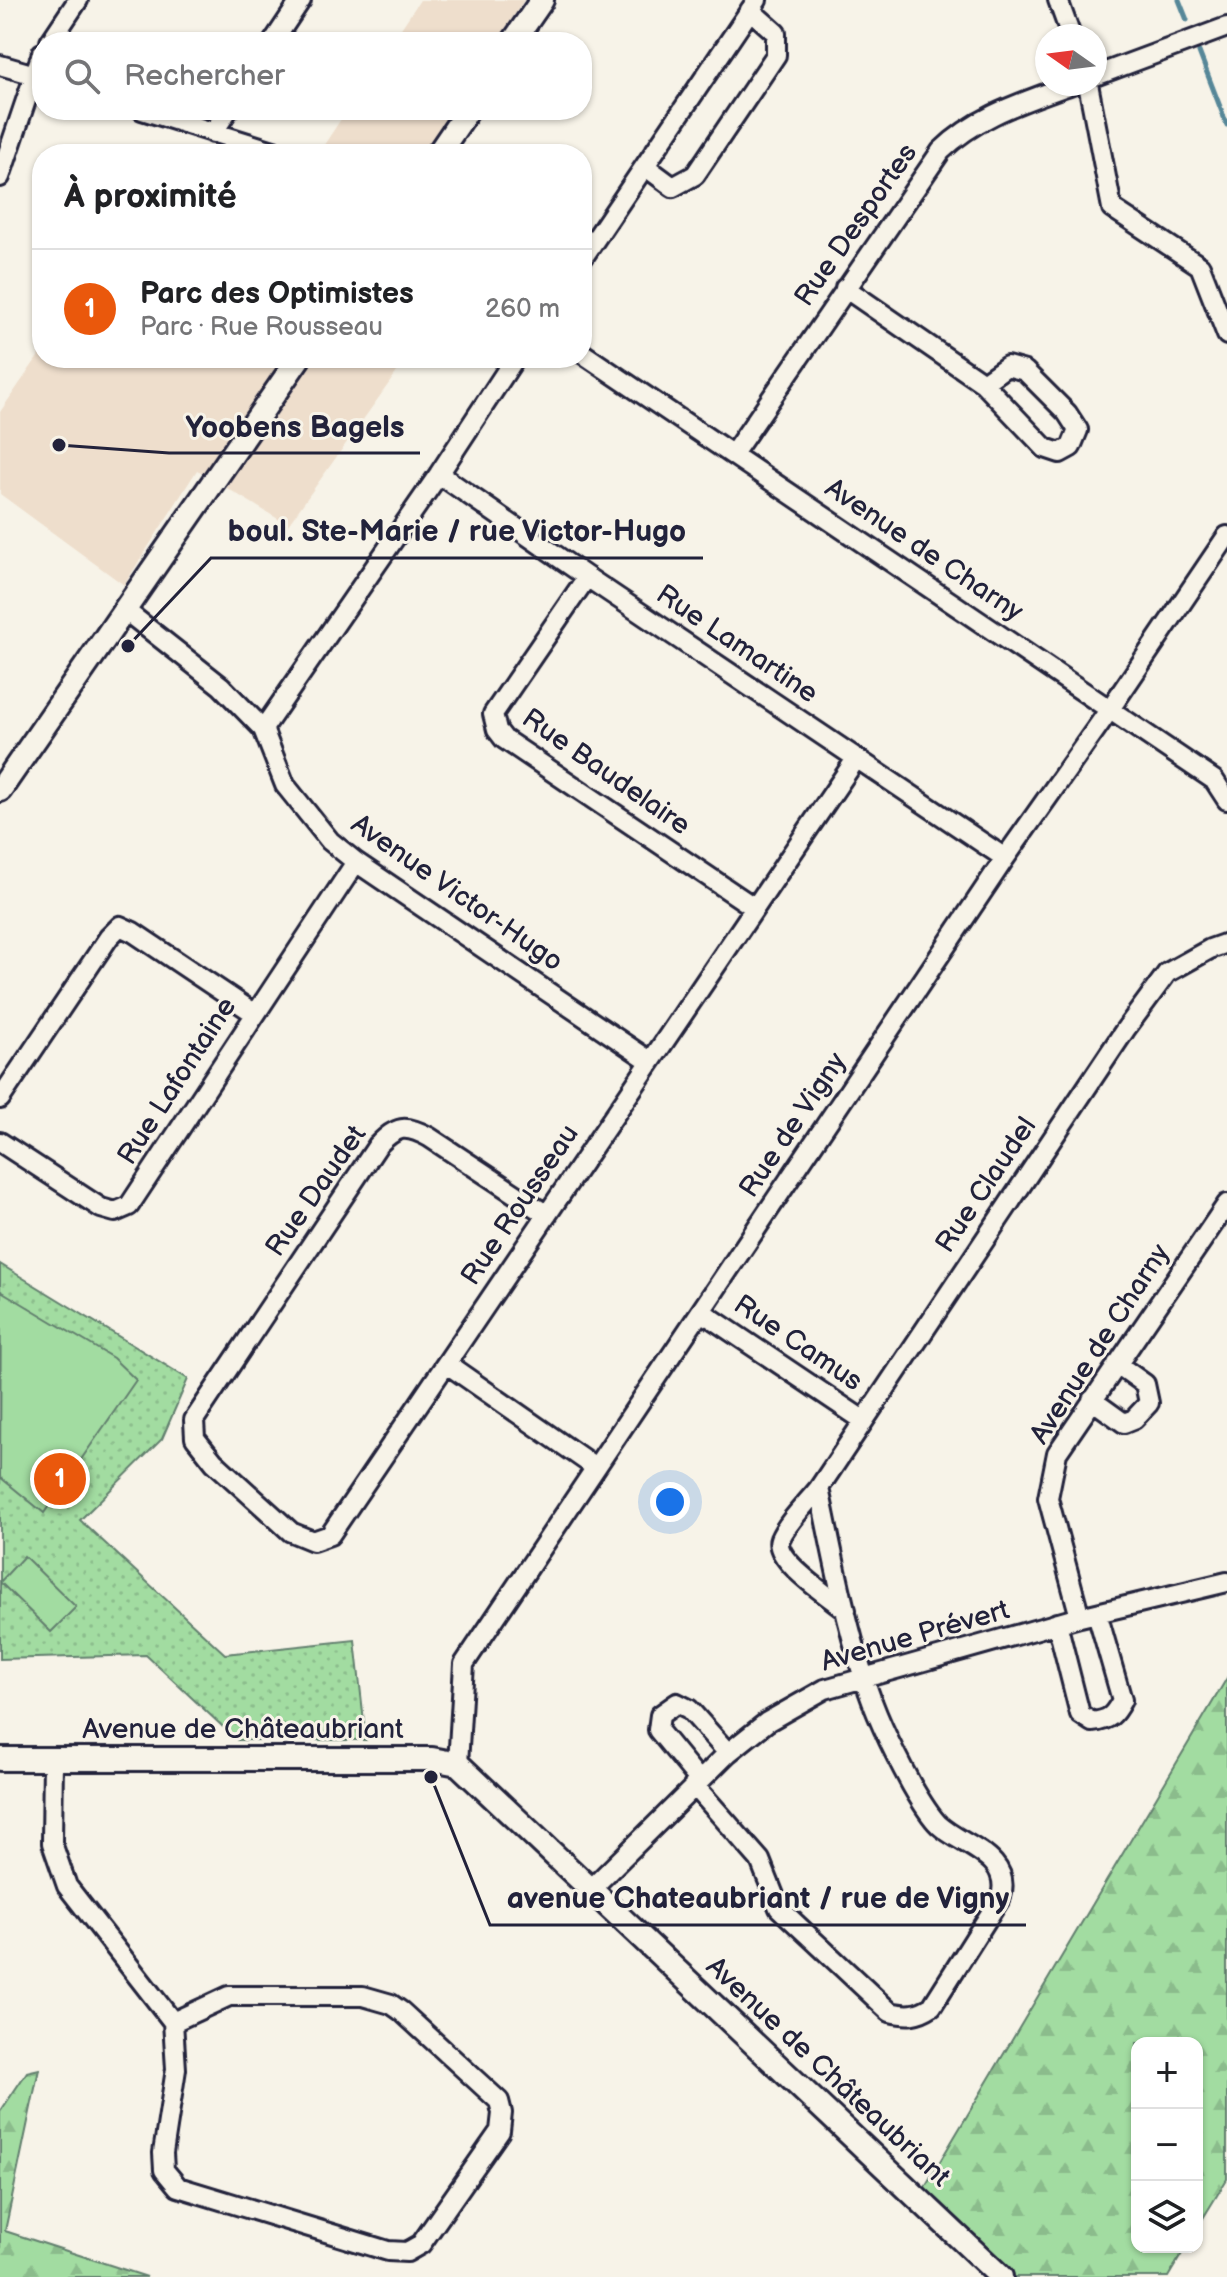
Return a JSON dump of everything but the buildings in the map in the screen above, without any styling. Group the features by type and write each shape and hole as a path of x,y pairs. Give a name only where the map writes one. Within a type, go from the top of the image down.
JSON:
{"street":[{"path":"57,32 78,0"},
{"path":"280,32 301,0"},
{"path":"520,32 542,0"},
{"path":"1058,0 1067,24"},
{"path":"592,245 753,5 776,33 776,55 695,175 673,187 646,167"},
{"path":"1107,72 1227,27"},
{"path":"0,65 32,74"},
{"path":"0,177 32,92"},
{"name":"Rue Desportes","path":"733,454 941,151 976,122 1038,96"},
{"path":"1090,96 1112,208 1200,266 1227,335"},
{"path":"173,120 250,144"},
{"path":"213,133 221,120"},
{"path":"445,144 461,120"},
{"path":"845,288 983,383 1045,448 1060,453 1071,447 1078,430 1067,413 1025,371 1007,366 983,383"},
{"name":"Avenue de Charny","path":"592,360 1214,780 1227,800"},
{"path":"0,790 292,368"},
{"path":"263,729 508,368"},
{"name":"Rue Lamartine","path":"439,474 1005,858"},
{"name":"Rue de Vigny","path":"458,1764 464,1664 1005,858 1227,536"},
{"name":"Rue Baudelaire","path":"587,577 493,714 497,730 504,739 755,908"},
{"name":"Avenue Victor-Hugo","path":"126,611 221,686 263,729 285,785 330,841 356,862 650,1061"},
{"name":"Rue Rousseau","path":"195,1438 214,1462 291,1532 313,1541 330,1535 856,759"},
{"name":"Rue Lafontaine","path":"0,1142 101,1208 115,1212 129,1206 356,862"},
{"path":"0,1099 109,937 120,926 254,1013"},
{"name":"Rue Claudel","path":"846,1610 791,1566 780,1553 779,1541 819,1488 1125,1030 1167,973 1227,943"},
{"name":"Rue Daudet","path":"195,1438 194,1420 378,1145 392,1131 411,1127 547,1215"},
{"name":"Avenue de Charny","path":"1057,1623 1080,1714 1092,1722 1113,1717 1122,1700 1048,1498 1057,1453 1117,1364 1220,1230 1227,1204"},
{"name":"Rue Camus","path":"702,1312 863,1420"},
{"path":"447,1364 595,1467"},
{"path":"1092,1400 1124,1423 1134,1419 1149,1403 1145,1384 1117,1364"},
{"path":"728,1753 689,1709 677,1703 660,1715 658,1730 760,1860 779,1908 890,2012 905,2016 921,2014 932,2006 1001,1897 1004,1884 1000,1869 941,1826 912,1785 864,1678 819,1488"},
{"name":"Avenue Prévert","path":"591,1889 728,1753 767,1722 825,1689 1057,1623 1227,1582"},
{"name":"Avenue de Châteaubriant","path":"0,1759 417,1759 458,1764 1001,2277"},
{"path":"53,1759 52,1843 67,1886 173,2022 176,2069 163,2153 164,2170 178,2187 388,2251 407,2252 421,2244 500,2131 502,2113 499,2101 401,2011 380,2000 363,1996 229,1996 173,2022"}],"shaded area":[{"path":"420,0 524,0 503,32 399,32"},
{"path":"340,120 447,120 431,144 325,144"},
{"path":"32,366 32,368 400,368 288,525 197,470 124,585 0,494 0,412"}],"green space":[{"path":"0,1264 188,1379 162,1439 80,1520 225,1654 355,1640 366,1740 237,1740 146,1655 0,1659"},
{"path":"1,1291 113,1358 136,1380 44,1513 0,1477"},
{"path":"24,1556 76,1607 51,1632 0,1582"},
{"path":"1227,1678 1227,2179 1203,2218 1203,2037 1131,2037 1131,2253 1182,2253 1168,2277 1000,2277 917,2200"},
{"path":"39,2069 5,2231 147,2277 0,2277 0,2112 27,2072"}],"waterway":[{"path":"1179,0 1187,20"},
{"path":"1199,52 1227,125"}],"place":[{"name":"Yoobens Bagels","path":"59,445"},
{"name":"boul. Ste-Marie / rue Victor-Hugo","path":"128,646"},
{"name":"Parc des Optimistes","path":"60,1479"},
{"name":"avenue Chateaubriant / rue de Vigny","path":"431,1777"}]}
